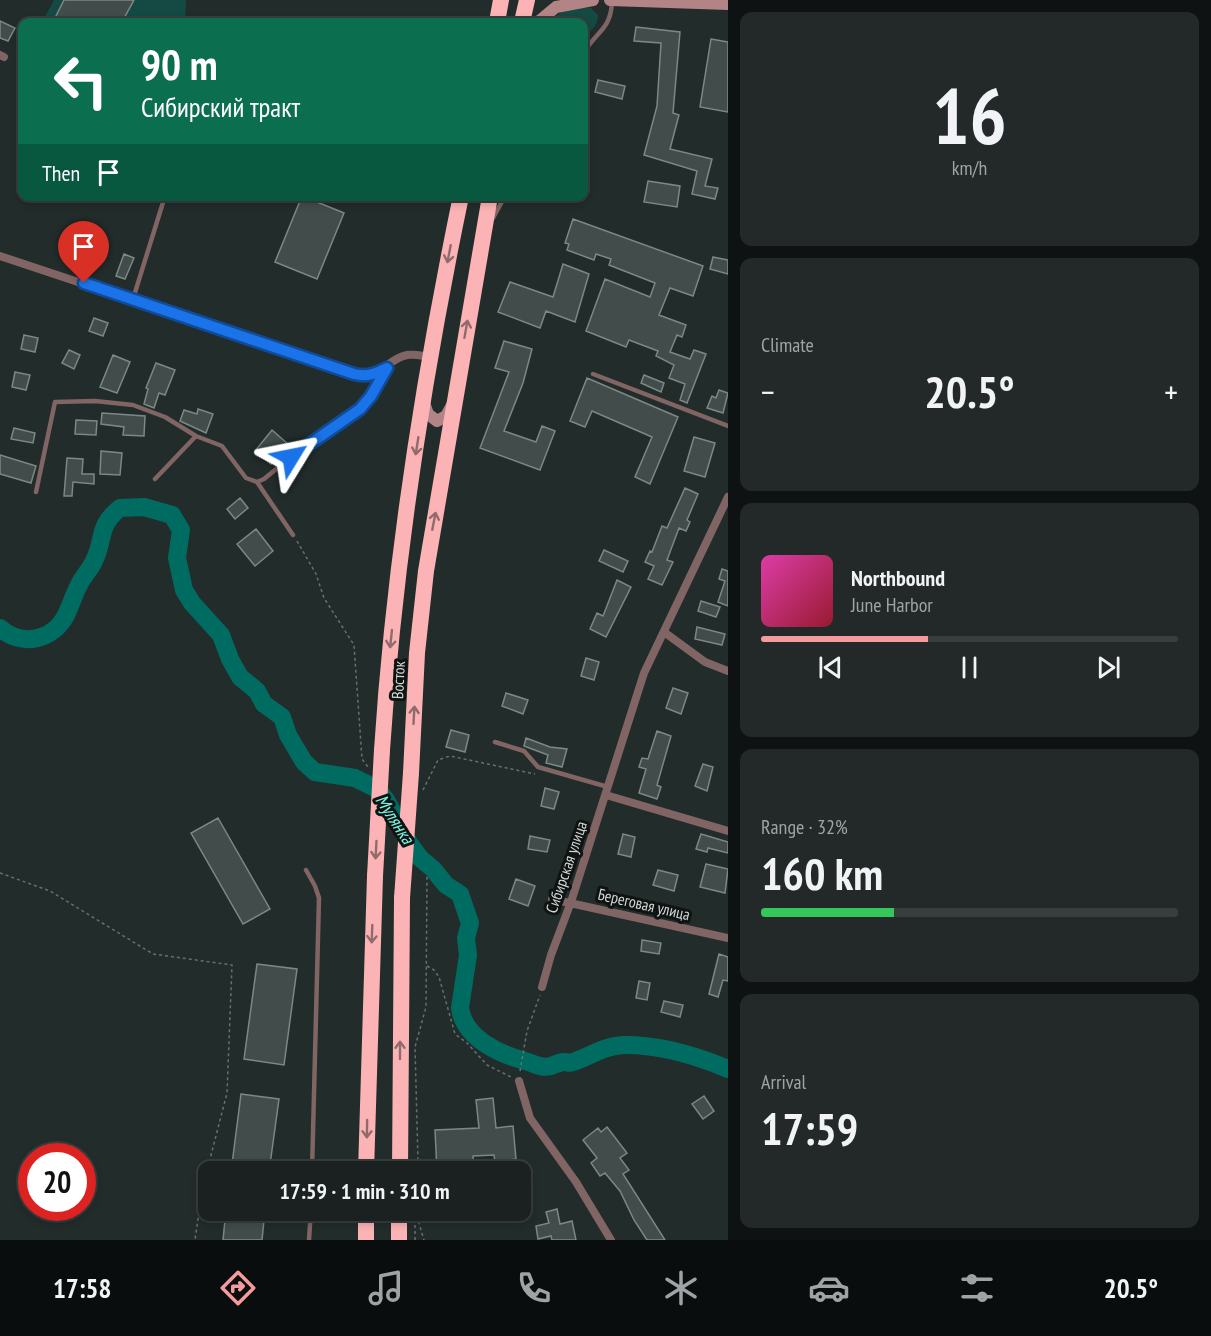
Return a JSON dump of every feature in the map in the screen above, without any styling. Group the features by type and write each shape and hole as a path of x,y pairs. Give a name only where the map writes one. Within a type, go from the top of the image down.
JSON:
{"highway":[{"path":"498,18 501,0"},
{"path":"523,18 527,0"},
{"name":"Восток","path":"366,1161 375,876 382,750 394,605 431,357 460,201"},
{"name":"Восток","path":"400,1161 402,898 417,652 426,571 489,201"},
{"path":"365,1221 366,1240"},
{"path":"399,1240 406,1221"}],"street":[{"path":"543,18 556,7 593,0"},
{"path":"611,0 728,4"},
{"path":"0,256 354,374 363,376 375,374 409,354 431,357"},
{"path":"424,403 430,417 437,420 446,416 453,403"},
{"name":"Сибирская улица","path":"543,987 551,955 571,903 644,674 728,497"},
{"path":"664,632 705,662 728,671"},
{"path":"607,791 728,831"},
{"name":"Береговая улица","path":"552,899 728,938"},
{"path":"519,1080 530,1118 576,1182 611,1240"}],"lane":[{"path":"588,46 610,20 611,0"},
{"path":"133,299 163,201"},
{"path":"483,236 502,201"},
{"path":"256,482 264,480 291,457 360,409 371,396 387,368"},
{"path":"593,374 728,426"},
{"path":"36,492 55,402 95,401 133,405 165,417 196,436 222,446 246,478 256,482 293,535"},
{"path":"155,479 196,436"},
{"path":"495,742 524,751 538,767 607,791"},
{"path":"306,870 319,898 312,1161"},
{"path":"309,1240 310,1221"},
{"path":"360,1240 363,1221"}],"path":[{"path":"0,873 50,891 153,954 232,965 226,1093 202,1190 195,1240"},
{"path":"418,1161 415,1047 426,1006 427,876"},
{"path":"426,965 439,977 455,1034 467,1043 487,1065 519,1080 527,1031 543,987"},
{"path":"412,1221 415,1240"},
{"path":"415,1221 424,1240"}],"green space":[{"path":"54,0 186,0 185,18 44,18"},
{"path":"579,8 591,8 598,15 596,25 588,33 588,18 554,18 559,14"}],"building":[{"path":"64,0 134,0 124,18 55,18"},
{"path":"0,21 15,28 8,41 0,38"},
{"path":"636,27 680,32 673,113 679,115 670,149 712,159 705,186 718,188 715,199 692,194 697,171 644,155 657,106 661,43 634,41"},
{"path":"711,39 728,42 728,112 700,107"},
{"path":"598,80 625,86 622,99 595,92"},
{"path":"648,181 680,186 677,207 644,202"},
{"path":"300,201 314,201 344,213 317,279 275,262"},
{"path":"573,219 703,266 693,296 670,288 659,315 686,325 682,337 677,335 670,352 690,359 694,350 706,354 687,403 680,400 685,384 669,378 674,365 656,356 658,351 629,340 626,347 586,331 605,279 650,297 655,283 609,265 611,259 596,254 594,260 567,250 569,244 565,243"},
{"path":"124,254 134,258 125,279 116,276"},
{"path":"713,257 728,260 728,274 710,269"},
{"path":"563,264 589,274 575,322 546,311 540,328 498,312 510,282 553,297"},
{"path":"94,318 108,323 103,336 89,331"},
{"path":"24,335 38,338 35,352 21,349"},
{"path":"504,341 532,349 523,383 504,431 536,442 542,426 555,431 540,470 480,448 509,372 495,368"},
{"path":"69,350 80,355 74,369 62,363"},
{"path":"113,355 130,362 117,393 100,387"},
{"path":"156,363 175,370 165,395 159,393 154,408 144,404 148,389 146,388"},
{"path":"15,372 30,375 26,390 12,387"},
{"path":"644,375 664,383 661,392 641,383"},
{"path":"587,378 678,417 650,484 635,477 652,437 592,411 585,427 570,421"},
{"path":"719,390 728,393 723,413 707,408 712,396 716,398"},
{"path":"198,409 213,414 206,433 180,421 184,410 197,414"},
{"path":"102,413 145,416 144,436 123,435 124,427 101,424"},
{"path":"76,420 97,421 96,435 75,434"},
{"path":"14,428 35,433 33,443 11,439"},
{"path":"272,430 288,444 271,464 255,451"},
{"path":"694,437 715,443 705,477 684,471"},
{"path":"101,451 122,453 120,475 100,474"},
{"path":"0,455 36,466 31,483 0,474"},
{"path":"67,458 83,459 82,474 94,474 94,484 73,482 72,496 64,496"},
{"path":"685,488 698,494 687,520 690,522 686,531 679,528 667,560 673,562 662,585 648,579 654,566 645,562 650,551 652,552 662,526 667,528"},
{"path":"240,498 248,508 235,519 227,509"},
{"path":"256,529 273,551 255,566 237,544"},
{"path":"604,550 628,561 623,572 599,561"},
{"path":"722,569 728,571 728,606 718,602 725,581 719,579"},
{"path":"617,580 631,587 606,637 590,629 597,613 603,616"},
{"path":"701,601 720,607 716,617 698,611"},
{"path":"697,627 725,634 722,645 695,639"},
{"path":"586,658 599,662 594,680 581,676"},
{"path":"673,688 688,693 681,714 666,708"},
{"path":"506,693 528,700 523,714 502,706"},
{"path":"451,730 469,735 465,752 446,747"},
{"path":"657,731 671,736 657,785 661,787 657,799 639,793 646,769 639,767 642,758 648,759"},
{"path":"526,738 550,747 567,749 562,767 546,763 548,755 524,746"},
{"path":"703,764 713,767 707,791 695,786"},
{"path":"545,788 559,792 554,809 541,806"},
{"path":"218,818 270,909 243,924 191,833"},
{"path":"623,834 635,837 631,857 618,854"},
{"path":"701,834 728,842 728,853 708,848 707,852 696,849"},
{"path":"530,836 550,840 547,852 528,849"},
{"path":"706,864 728,869 725,893 700,887"},
{"path":"658,870 678,875 674,891 653,885"},
{"path":"516,879 535,886 528,906 509,899"},
{"path":"642,940 661,943 659,954 641,951"},
{"path":"719,954 728,957 728,981 723,980 718,997 709,994"},
{"path":"257,964 297,969 284,1065 244,1059"},
{"path":"639,981 650,983 647,1000 636,998"},
{"path":"664,1001 683,1005 680,1017 661,1012"},
{"path":"241,1094 279,1099 271,1161 232,1161"},
{"path":"704,1096 714,1111 703,1119 692,1104"},
{"path":"493,1098 496,1128 513,1126 516,1159 495,1161 494,1155 473,1156 473,1161 436,1161 435,1130 479,1128 476,1100"},
{"path":"607,1127 627,1153 620,1158 629,1170 623,1174 665,1240 647,1240 620,1191 605,1173 600,1176 591,1163 597,1158 583,1140 598,1128 601,1132"},
{"path":"557,1209 560,1224 572,1221 576,1240 552,1240 551,1236 538,1239 536,1226 549,1223 546,1212"},
{"path":"225,1221 264,1221 262,1240 223,1240"}],"waterway":[{"name":"Мулянка","path":"0,628 17,638 27,639 45,636 53,631 66,615 81,582 91,567 108,521 120,508 144,507 172,515 181,530 177,558 184,590 192,603 221,635 240,677 257,691 264,704 282,717 288,735 304,762 315,772 355,778 377,789 386,800 409,843 420,858 446,885 460,894 470,923 466,938 468,955 460,1008 463,1019 475,1036 504,1054 544,1067 562,1062 572,1063 605,1049 625,1045 678,1052 728,1069"}],"route":[{"path":"84,283 354,374 363,376 375,374 387,368 371,396 360,409 291,457"}]}
